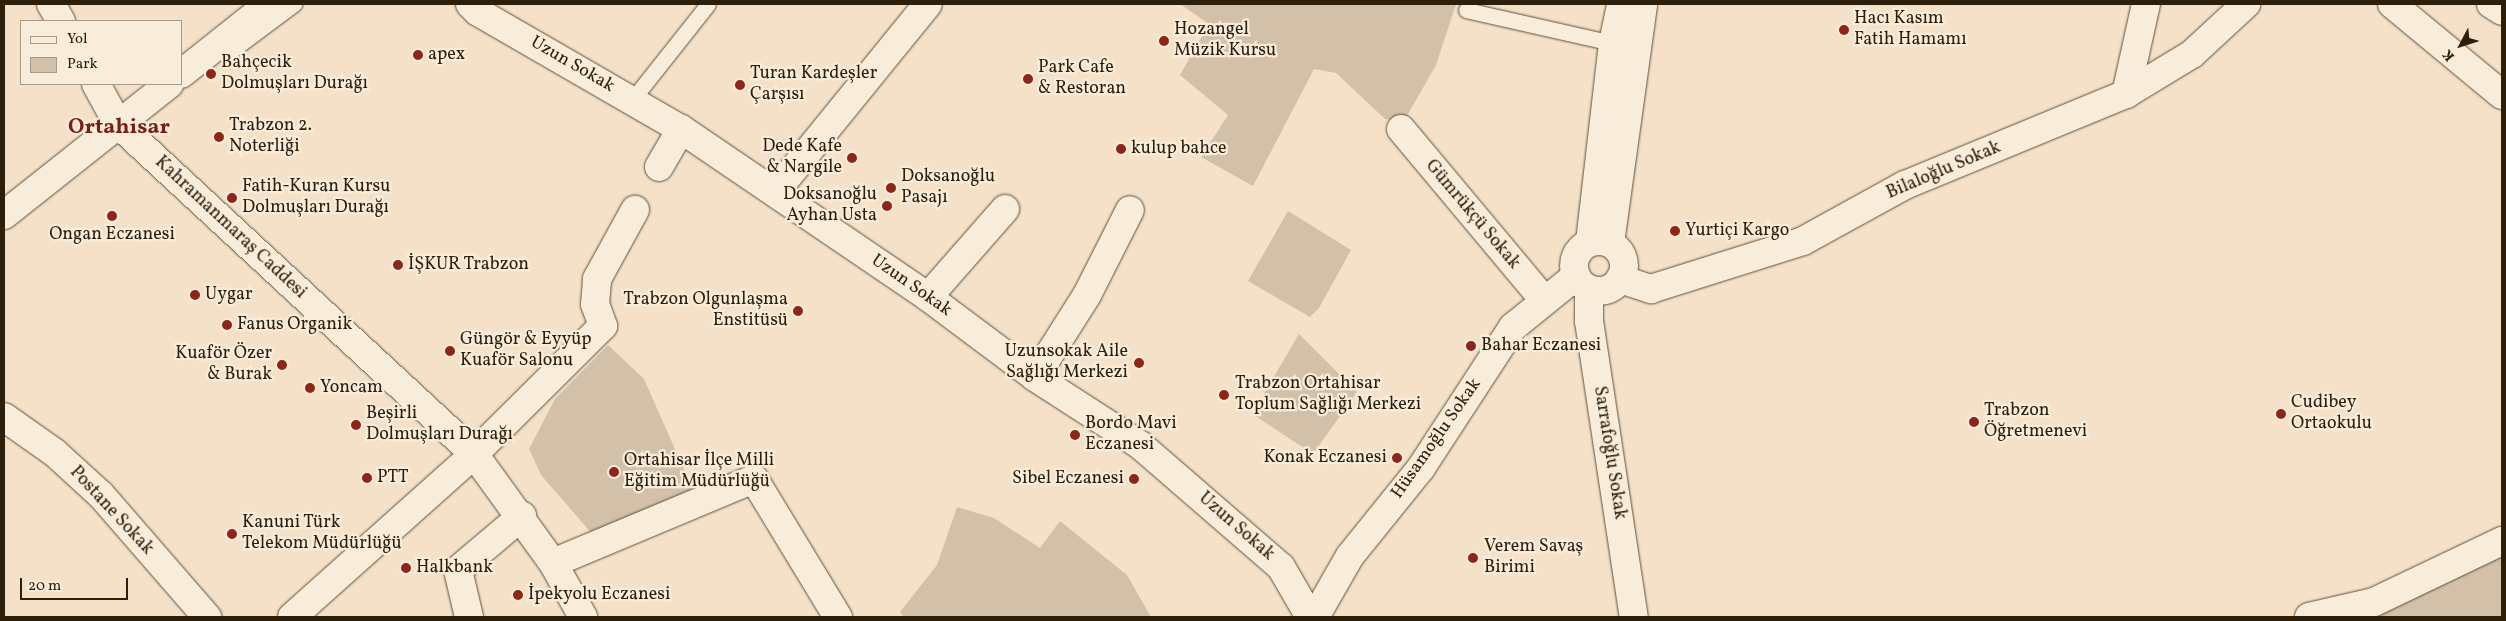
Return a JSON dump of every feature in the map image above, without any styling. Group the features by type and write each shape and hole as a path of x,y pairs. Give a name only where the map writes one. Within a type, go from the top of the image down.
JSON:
{"street":[{"path":"51,4 60,20"},
{"path":"182,73 269,4"},
{"name":"Uzun Sokak","path":"470,4 478,12 681,129 928,297 1035,377 1140,445 1210,502 1281,567 1310,617"},
{"path":"775,192 928,4"},
{"path":"1600,242 1613,43 1621,4"},
{"path":"1600,242 1643,4"},
{"path":"2126,94 2146,4"},
{"name":"Bilaloğlu Sokak","path":"1620,279 1651,289 1803,241 1905,185 2126,94 2192,54 2246,4"},
{"path":"2392,4 2502,95"},
{"path":"2491,4 2502,11"},
{"name":"Kahramanmaraş Caddesi","path":"97,85 118,124 474,454 522,516 554,563 583,617"},
{"path":"4,215 168,85"},
{"path":"659,167 681,129"},
{"name":"Gümrükçü Sokak","path":"1401,129 1544,300"},
{"path":"928,297 1005,209"},
{"path":"292,617 474,454 603,326 595,304 597,279 635,210"},
{"path":"1035,377 1087,294 1130,210"},
{"path":"1600,242 1621,254 1624,271 1620,279 1606,290 1582,282 1575,259 1578,251 1600,242"},
{"name":"Hüsamoğlu Sokak","path":"1315,617 1350,556 1421,468 1513,327 1544,300 1582,282"},
{"name":"Sarrafoğlu Sokak","path":"1582,282 1634,617"},
{"name":"Postane Sokak","path":"4,417 55,452 101,494 207,617"},
{"path":"554,563 754,478 838,617"},
{"path":"469,617 458,570 522,516"},
{"path":"2309,617 2374,602 2502,541"}],"lane":[{"path":"182,74 210,68 294,4"},
{"path":"632,100 708,4"},
{"path":"1466,10 1613,43"}],"green space":[{"path":"1180,4 1456,4 1436,65 1404,121 1385,119 1336,73 1314,69 1253,186 1201,157 1228,115 1180,75 1209,24"},
{"path":"1288,211 1351,250 1319,308 1310,317 1248,281"},
{"path":"1299,334 1357,392 1313,454 1252,414"},
{"path":"608,345 644,379 697,499 594,536 541,475 529,449 555,399"},
{"path":"957,507 994,518 1040,548 1060,521 1127,575 1151,617 904,617 900,612 937,565"},
{"path":"2502,548 2502,617 2358,617"}],"place":[{"name":"Hacı Kasım Fatih Hamamı","path":"1844,30"},
{"name":"Hozangel Müzik Kursu","path":"1164,41"},
{"name":"apex","path":"418,55"},
{"name":"Bahçecik Dolmuşları Durağı","path":"211,74"},
{"name":"Park Cafe & Restoran","path":"1028,79"},
{"name":"Turan Kardeşler Çarşısı","path":"740,85"},
{"name":"Trabzon 2. Noterliği","path":"219,137"},
{"name":"kulup bahce","path":"1121,149"},
{"name":"Dede Kafe & Nargile","path":"852,158"},
{"name":"Doksanoğlu Pasajı","path":"891,188"},
{"name":"Fatih-Kuran Kursu Dolmuşları Durağı","path":"232,198"},
{"name":"Doksanoğlu Ayhan Usta","path":"887,206"},
{"name":"Ongan Eczanesi","path":"112,216"},
{"name":"Yurtiçi Kargo","path":"1675,231"},
{"name":"İŞKUR Trabzon","path":"398,265"},
{"name":"Uygar","path":"195,295"},
{"name":"Trabzon Olgunlaşma Enstitüsü","path":"798,311"},
{"name":"Fanus Organik","path":"227,325"},
{"name":"Bahar Eczanesi","path":"1471,346"},
{"name":"Güngör & Eyyüp Kuaför Salonu","path":"450,351"},
{"name":"Uzunsokak Aile Sağlığı Merkezi","path":"1139,363"},
{"name":"Kuaför Özer & Burak","path":"282,365"},
{"name":"Yoncam","path":"310,388"},
{"name":"Trabzon Ortahisar Toplum Sağlığı Merkezi","path":"1224,395"},
{"name":"Cudibey Ortaokulu","path":"2281,414"},
{"name":"Trabzon Öğretmenevi","path":"1974,422"},
{"name":"Beşirli Dolmuşları Durağı","path":"356,425"},
{"name":"Bordo Mavi Eczanesi","path":"1075,435"},
{"name":"Konak Eczanesi","path":"1397,458"},
{"name":"Ortahisar İlçe Milli Eğitim Müdürlüğü","path":"614,472"},
{"name":"PTT","path":"367,478"},
{"name":"Sibel Eczanesi","path":"1134,479"},
{"name":"Kanuni Türk Telekom Müdürlüğü","path":"232,534"},
{"name":"Verem Savaş Birimi","path":"1473,558"},
{"name":"Halkbank","path":"406,568"},
{"name":"İpekyolu Eczanesi","path":"518,595"}],"district":[{"name":"Ortahisar","path":"119,128"}]}
